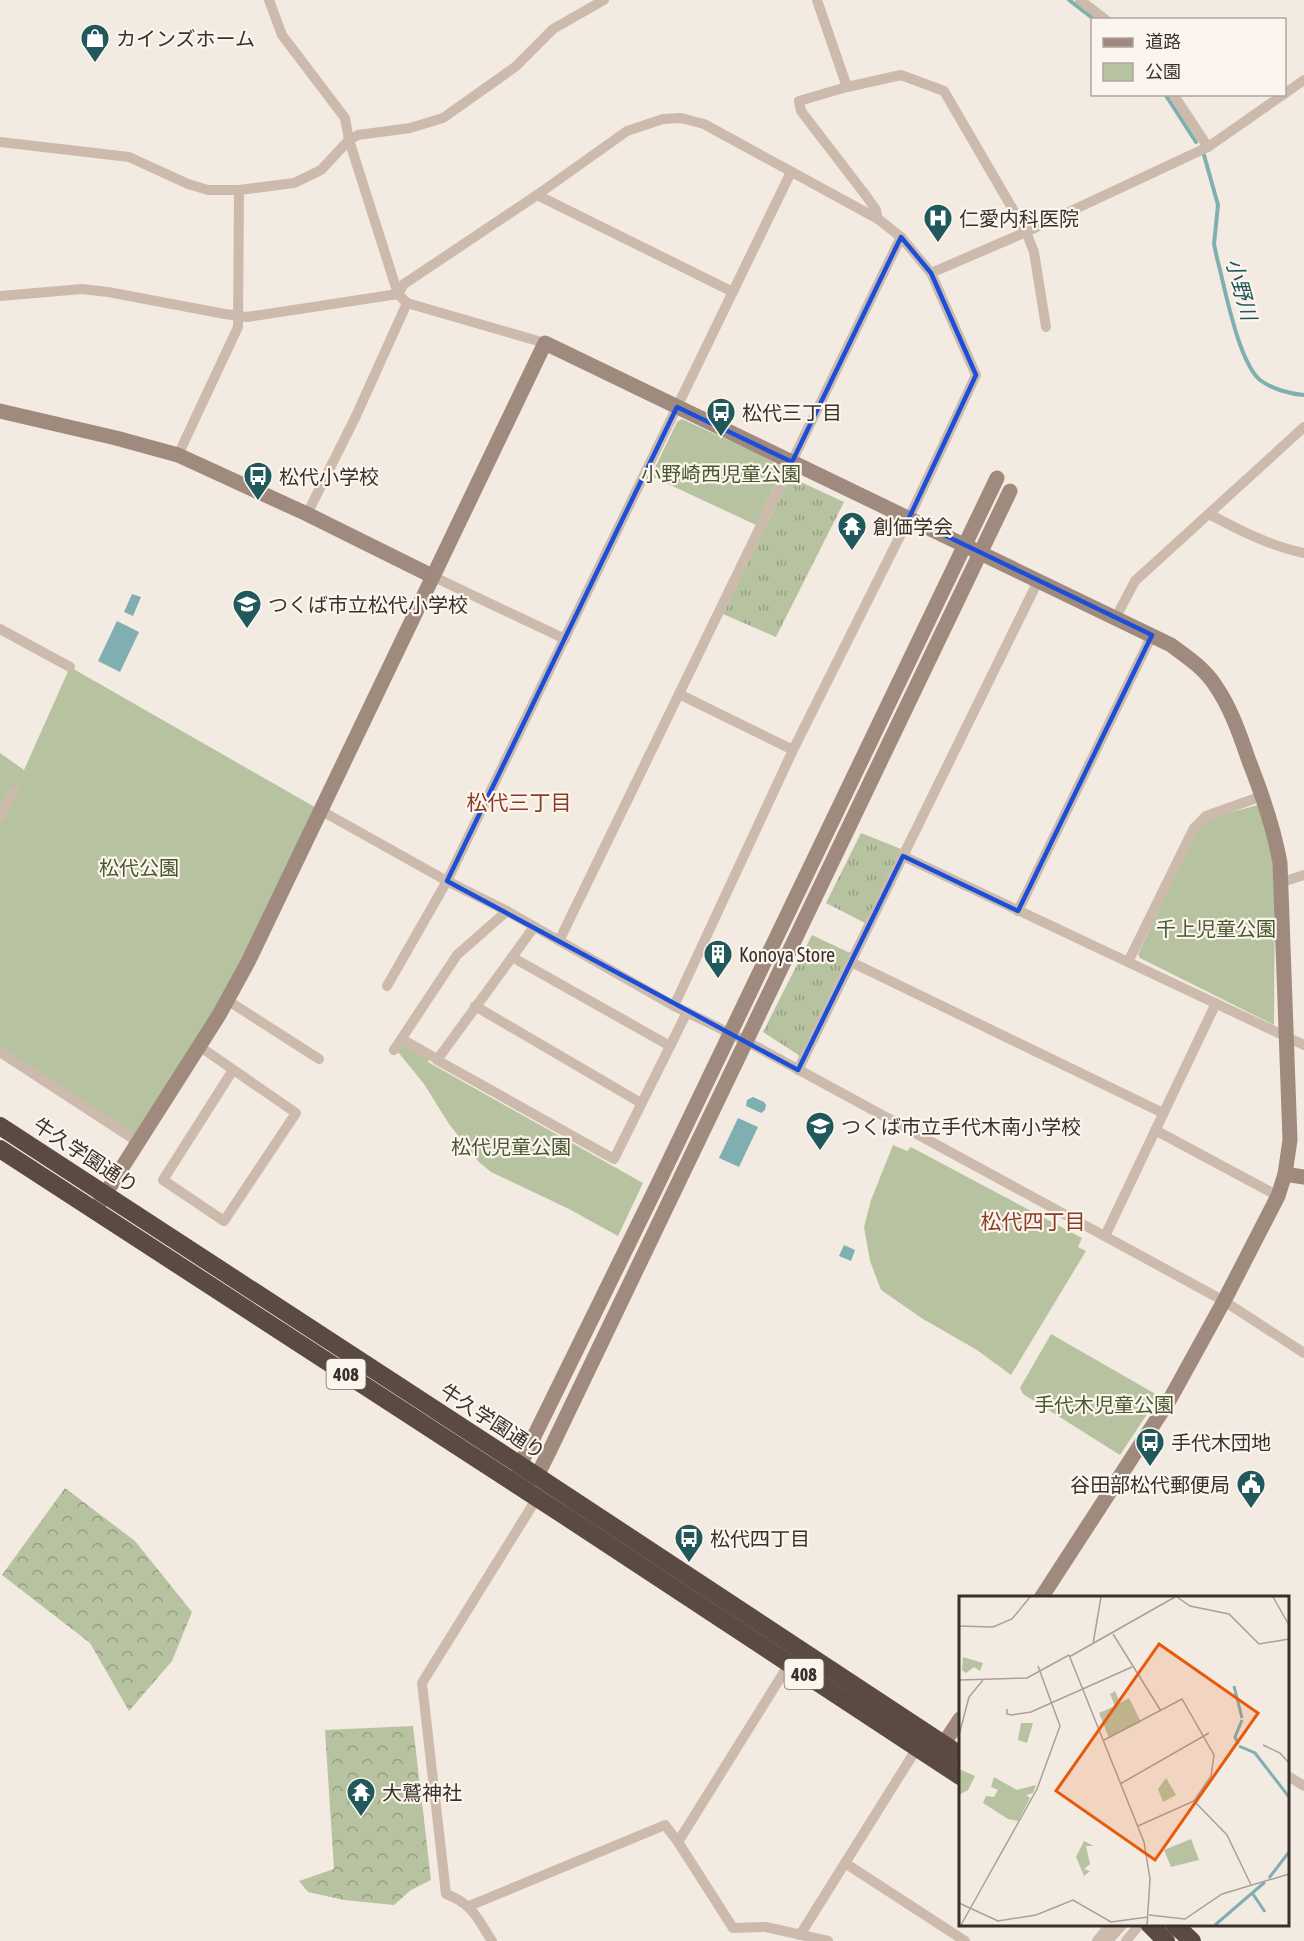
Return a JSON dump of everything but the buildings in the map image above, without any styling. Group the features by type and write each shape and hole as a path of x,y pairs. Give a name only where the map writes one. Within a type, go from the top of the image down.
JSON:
{"highway":[{"name":"牛久学園通り","path":"0,1126 100,1202 517,1485 917,1748 959,1755"},
{"name":"牛久学園通り","path":"0,1149 100,1202 537,1476 939,1752 959,1775"},
{"path":"1151,1926 1166,1941"},
{"path":"1176,1926 1192,1941"}],"street":[{"path":"269,0 282,35 345,118 349,140 398,294 407,303 546,343 1152,635 1190,658 1203,670 1215,684 1233,717 1277,843 1282,882 1290,1140 1286,1174 1278,1196 1224,1301 1170,1399 1042,1596"},
{"path":"0,142 129,157 188,184 208,190 282,185 301,180 321,170 349,140 358,135 410,129 442,117 515,67 553,29 604,0"},
{"path":"817,0 847,87"},
{"path":"1080,0 1103,18"},
{"path":"878,219 876,210 801,111 798,101 901,75 944,91 1026,232 1034,252 1046,327"},
{"path":"1286,93 1304,80"},
{"path":"1174,96 1208,147"},
{"path":"931,273 1026,232 1208,147 1281,96"},
{"path":"398,294 404,284 537,195 627,131 663,119 681,118 704,124 878,219 901,237 931,273 975,375 909,518 793,750 674,1006"},
{"path":"387,986 447,881 791,172"},
{"path":"178,455 238,327 238,189"},
{"path":"537,195 733,292"},
{"path":"559,941 901,237"},
{"path":"0,296 82,289 247,316 398,294"},
{"path":"307,514 356,416 407,303"},
{"path":"100,1202 200,1046 248,962 546,343"},
{"path":"1,414 116,438 178,455 307,514 565,639"},
{"path":"1116,617 1135,581 1304,427"},
{"path":"517,1485 520,1465 656,1188 997,478"},
{"path":"517,1485 537,1476 1010,491"},
{"path":"1209,514 1251,536 1304,553"},
{"path":"798,1070 1038,580"},
{"path":"0,629 70,667"},
{"path":"1018,911 1152,635"},
{"path":"679,694 793,750"},
{"path":"0,817 14,791"},
{"path":"1128,962 1194,828 1206,816 1262,796"},
{"path":"320,810 447,881 507,911 674,1006 746,1041 1224,1301 1304,1353"},
{"path":"903,856 1304,1045"},
{"path":"1282,882 1304,875"},
{"path":"1282,882 1304,882"},
{"path":"394,1050 457,955 507,911"},
{"path":"437,1059 534,927"},
{"path":"512,957 670,1046"},
{"path":"851,962 1163,1113"},
{"path":"227,1000 319,1059"},
{"path":"1105,1236 1215,1003"},
{"path":"476,1006 641,1103"},
{"path":"402,1039 614,1159 687,1012"},
{"path":"200,1046 296,1113 224,1221 163,1180 233,1070"},
{"path":"0,1052 138,1142"},
{"path":"1155,1130 1278,1196"},
{"path":"1286,1174 1304,1177"},
{"path":"492,1941 469,1906 446,1894 422,1683 537,1498"},
{"path":"678,1842 789,1664"},
{"path":"939,1752 959,1721"},
{"path":"800,1935 917,1748"},
{"path":"1289,1777 1304,1786"},
{"path":"469,1906 665,1825 733,1928 766,1927 828,1941"},
{"path":"844,1863 965,1941"},
{"path":"1097,1941 1110,1926"},
{"path":"1108,1941 1121,1926"},
{"path":"1126,1941 1138,1926"}],"highlighted area":[{"path":"901,237 931,273 976,375 909,518 1152,635 1018,911 903,856 798,1070 447,881 677,407 792,462"}],"green space":[{"name":"小野崎西児童公園","path":"682,419 778,463 782,470 756,525 651,476 677,422"},
{"path":"790,477 844,502 776,637 723,614"},
{"name":"松代公園","path":"70,667 320,810 248,962 138,1142 0,1052 0,753 24,770"},
{"name":"千上児童公園","path":"1258,805 1273,855 1275,886 1274,1025 1140,958 1138,954 1198,828 1213,817"},
{"path":"861,833 901,849 865,923 826,903"},
{"path":"812,935 850,953 800,1056 763,1032"},
{"name":"松代児童公園","path":"403,1044 429,1059 428,1062 643,1183 618,1236 569,1209 491,1172 479,1162 449,1124 424,1084 398,1052"},
{"path":"893,1145 907,1151 911,1147 1082,1238 1078,1247 1086,1251 1011,1375 977,1350 923,1319 881,1290 870,1261 864,1227 871,1200"},
{"name":"手代木児童公園","path":"1051,1334 1159,1396 1120,1455 1023,1394 1020,1388"},
{"path":"65,1488 135,1541 192,1612 172,1661 129,1711 90,1643 2,1575"},
{"path":"413,1726 431,1880 411,1890 394,1905 344,1900 308,1892 299,1881 334,1869 325,1730"}],"water":[{"path":"132,594 141,597 133,616 124,612"},
{"path":"117,621 139,632 120,672 98,661"},
{"path":"753,1097 766,1105 765,1110 761,1113 746,1106 747,1100"},
{"path":"738,1118 758,1127 739,1167 719,1158"},
{"path":"844,1245 855,1250 851,1261 839,1256"}],"waterway":[{"name":"小野川","path":"1069,0 1092,18"},
{"name":"小野川","path":"1166,96 1196,142"},
{"name":"小野川","path":"1204,155 1218,205 1214,244 1233,323 1245,357 1260,380 1281,390 1304,395"}],"place":[{"name":"カインズホーム","path":"95,64"},
{"name":"仁愛内科医院","path":"938,244"},
{"name":"松代三丁目","path":"721,438"},
{"name":"松代小学校","path":"258,502"},
{"name":"創価学会","path":"852,552"},
{"name":"つくば市立松代小学校","path":"247,630"},
{"name":"Konoya Store","path":"718,980"},
{"name":"つくば市立手代木南小学校","path":"820,1152"},
{"name":"手代木団地","path":"1150,1468"},
{"name":"谷田部松代郵便局","path":"1251,1510"},
{"name":"松代四丁目","path":"689,1564"},
{"name":"大鷲神社","path":"361,1818"}],"district":[{"name":"松代三丁目","path":"519,802"},
{"name":"松代四丁目","path":"1033,1221"}]}
